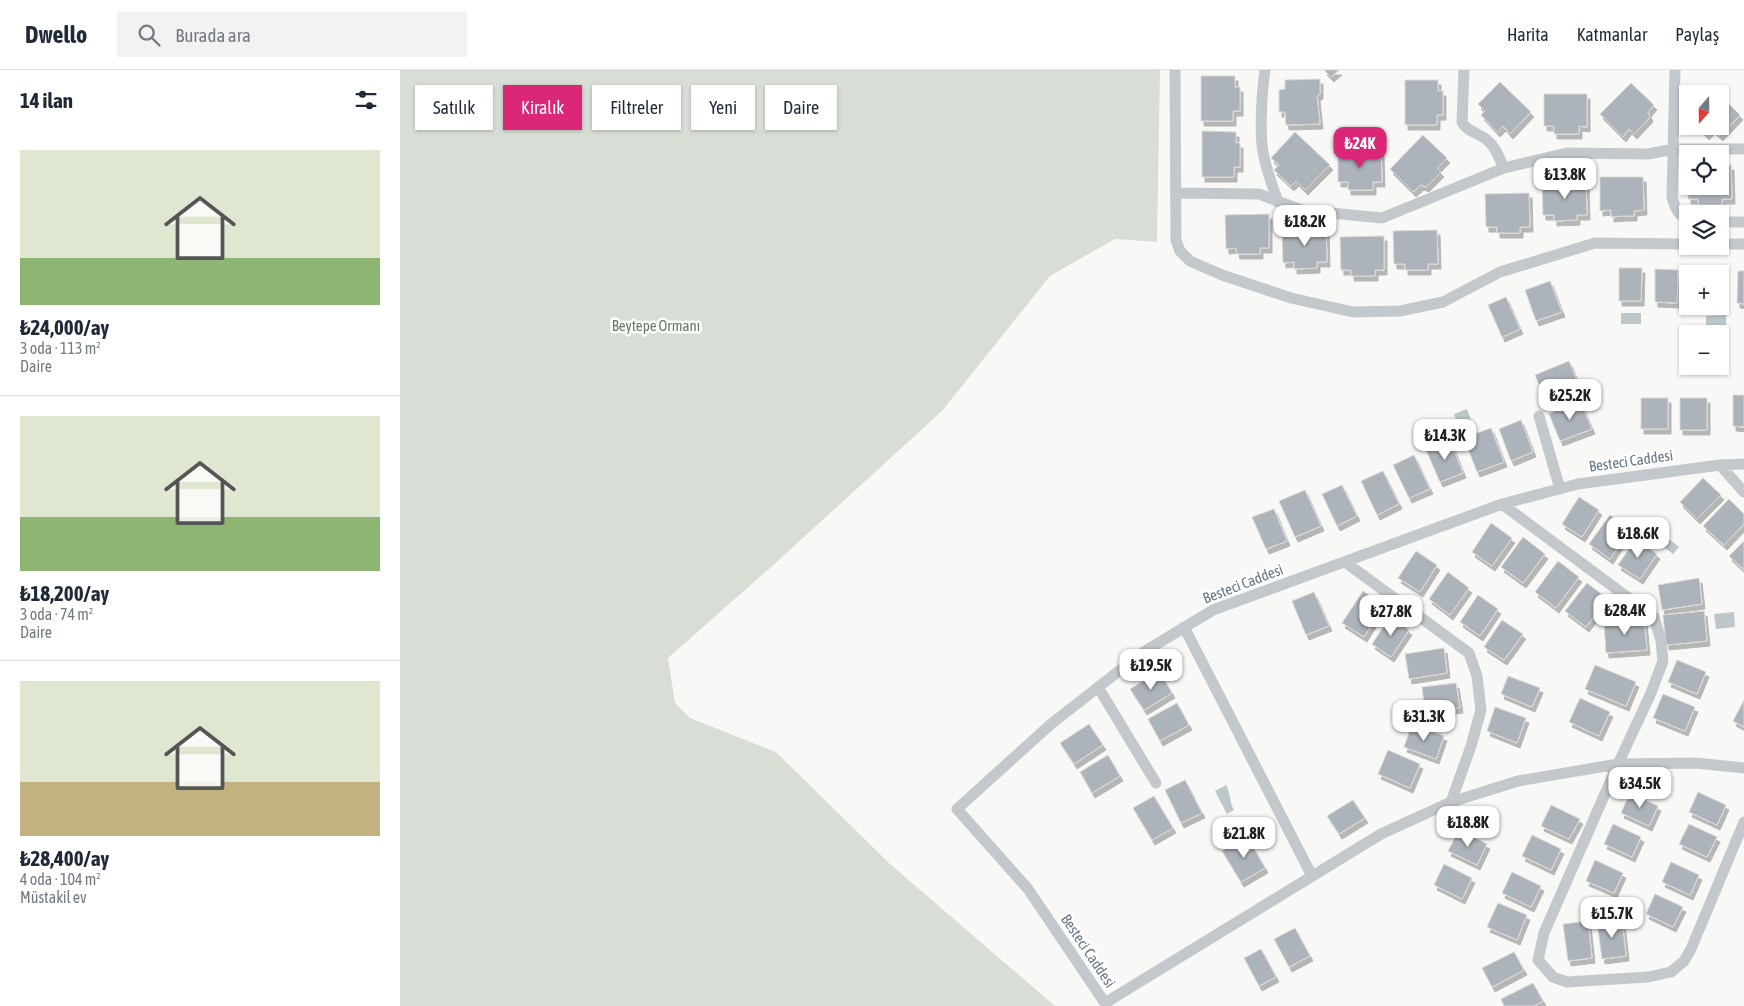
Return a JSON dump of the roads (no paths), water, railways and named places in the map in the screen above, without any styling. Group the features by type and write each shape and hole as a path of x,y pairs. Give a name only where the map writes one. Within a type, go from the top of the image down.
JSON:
{"street":[{"path":"1176,70 1176,240 1180,251 1190,261 1222,275 1291,298 1353,312 1400,311 1443,302 1500,272 1595,243 1679,244"},
{"path":"1265,70 1262,145 1278,202"},
{"path":"1464,70 1462,122 1465,127 1487,140 1495,149 1504,168"},
{"path":"1675,70 1672,197 1675,209 1679,214"},
{"path":"1176,193 1259,194 1301,210 1382,218 1504,168 1567,153 1648,154 1674,150 1744,149"},
{"path":"1729,222 1744,222"},
{"path":"1729,244 1744,244"},
{"path":"1539,416 1560,489"},
{"name":"Besteci Caddesi","path":"1106,1004 1028,889 957,809 1051,724 1142,653 1212,610 1502,504 1578,484 1720,465 1744,464"},
{"path":"1720,465 1744,492"},
{"path":"1502,504 1654,617 1661,641 1663,661 1651,693 1544,933 1538,960 1553,977 1567,982 1648,977 1671,972 1684,961 1691,949 1744,822"},
{"path":"1345,562 1469,654 1477,676 1481,710 1471,746 1451,802"},
{"path":"1184,627 1312,876"},
{"path":"1098,687 1156,783"},
{"path":"1106,1004 1381,834 1451,802 1518,781 1618,764 1696,763 1744,768"}],"park label":[{"name":"Beytepe Ormanı","path":"656,326"}]}
